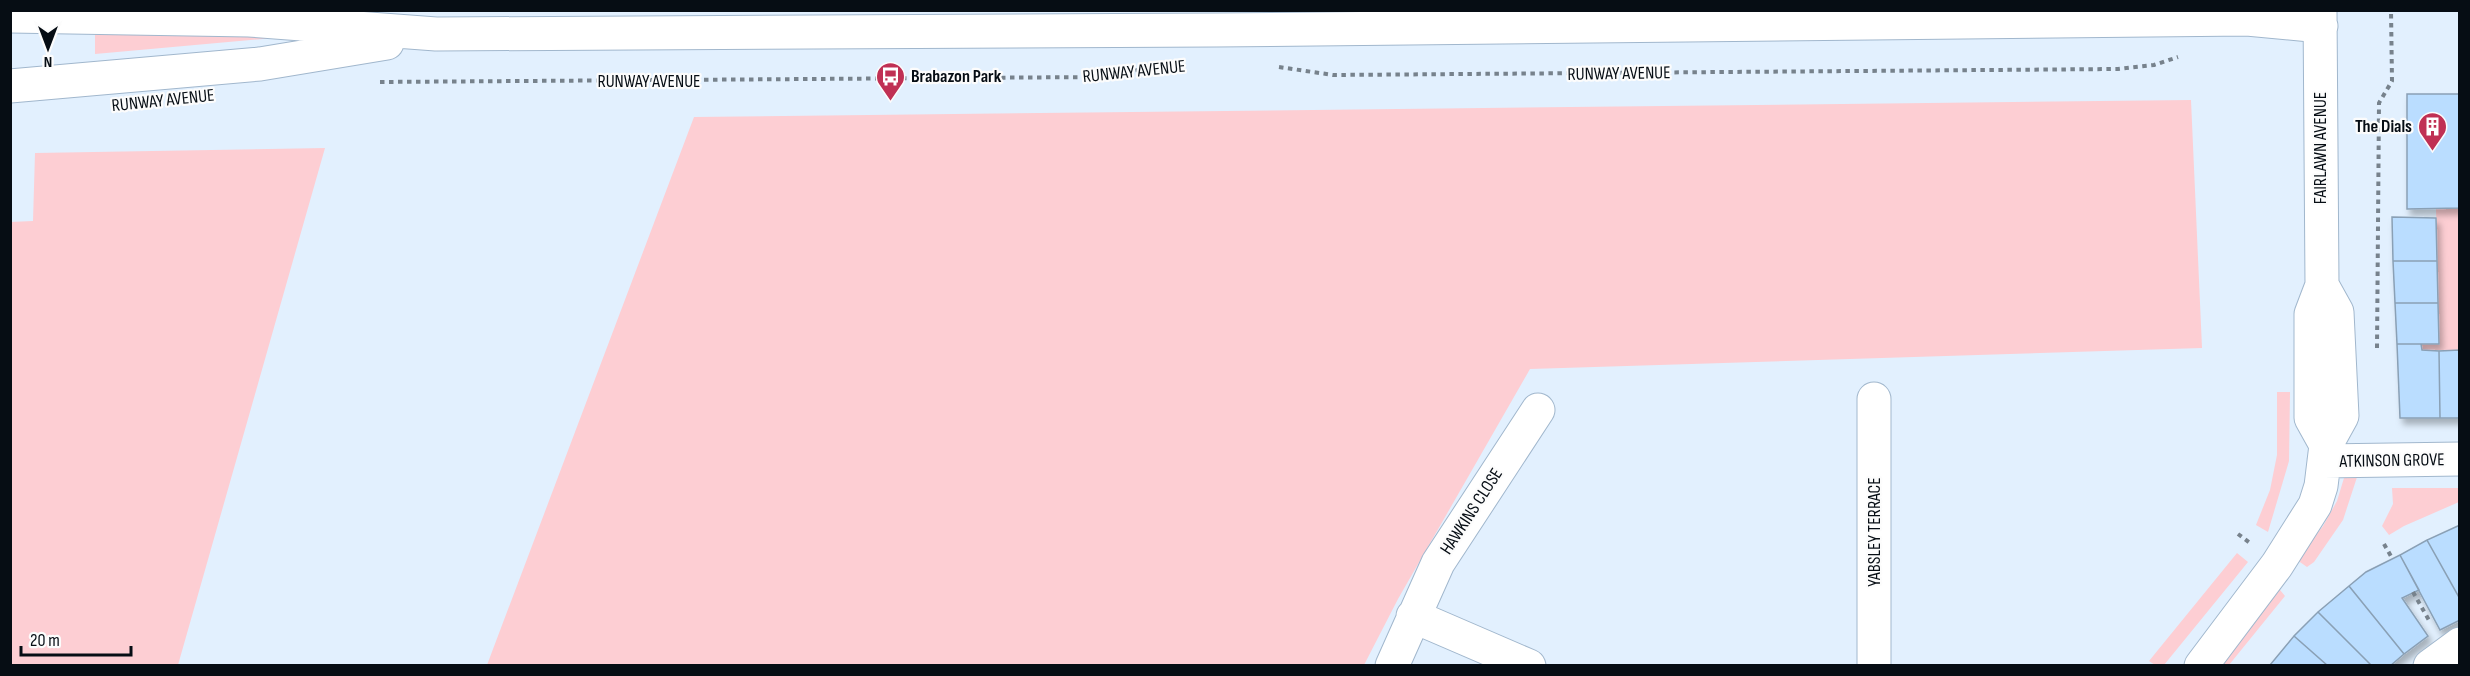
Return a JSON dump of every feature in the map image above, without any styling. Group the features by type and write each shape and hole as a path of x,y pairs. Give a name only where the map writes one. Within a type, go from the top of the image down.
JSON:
{"street":[{"name":"RUNWAY AVENUE","path":"10,16 249,20 436,34 1216,30 2320,18"},
{"name":"FAIRLAWN AVENUE","path":"2320,18 2322,285 2311,314 2311,418 2325,453"},
{"name":"RUNWAY AVENUE","path":"10,86 260,64 436,34"},
{"name":"YABSLEY TERRACE","path":"1874,399 1874,666"},
{"name":"HAWKINS CLOSE","path":"1392,666 1413,616 1444,553 1538,410"},
{"name":"ATKINSON GROVE","path":"2325,453 2460,459"},
{"path":"2201,666 2297,536 2315,505 2325,453"},
{"path":"1413,616 1529,666"},
{"path":"2430,666 2460,644"}],"path":[{"path":"2377,350 2379,103 2392,81 2391,10"},
{"name":"RUNWAY AVENUE","path":"1269,65 1334,75 2118,69 2154,65 2184,53"},
{"name":"RUNWAY AVENUE","path":"372,82 1098,77 1159,65"},
{"path":"2384,544 2392,558"}],"shaded area":[{"path":"95,32 261,32 274,38 95,54"},
{"path":"2191,100 2202,348 1530,369 1398,599 1364,665 487,665 694,117"},
{"path":"325,148 178,665 11,665 10,222 33,221 35,153"},
{"path":"2459,208 2459,350 2422,350 2421,344 2439,344 2436,209"},
{"path":"2277,392 2290,392 2289,461 2268,532 2256,525 2270,490 2277,455"},
{"path":"2360,468 2343,520 2314,562 2307,567 2297,560 2323,526 2337,501 2344,478"},
{"path":"2392,488 2459,488 2459,502 2389,535 2382,526 2393,504"},
{"path":"2237,553 2248,562 2164,665 2155,665 2149,661"},
{"path":"2276,585 2285,596 2229,665 2211,666"}],"building":[{"name":"The Dials","path":"2407,94 2460,94 2460,208 2407,209"},
{"path":"2392,217 2436,218 2437,261 2393,261"},
{"path":"2393,261 2437,261 2438,303 2395,303"},
{"path":"2395,303 2438,303 2439,344 2397,344"},
{"path":"2397,344 2421,344 2422,350 2439,351 2440,418 2400,418"},
{"path":"2460,350 2460,418 2440,418 2439,351"},
{"path":"2460,525 2460,599 2427,540"},
{"path":"2427,540 2460,599 2460,620 2440,630 2400,555"},
{"path":"2400,555 2419,590 2402,598 2428,636 2404,654 2349,586 2366,572"},
{"path":"2349,586 2404,654 2390,666 2372,666 2318,612"},
{"path":"2318,612 2372,666 2328,666 2294,636"},
{"path":"2294,636 2328,666 2270,665"}],"place":[{"name":"Brabazon Park","path":"890,102"},
{"name":"The Dials","path":"2433,152"}]}
